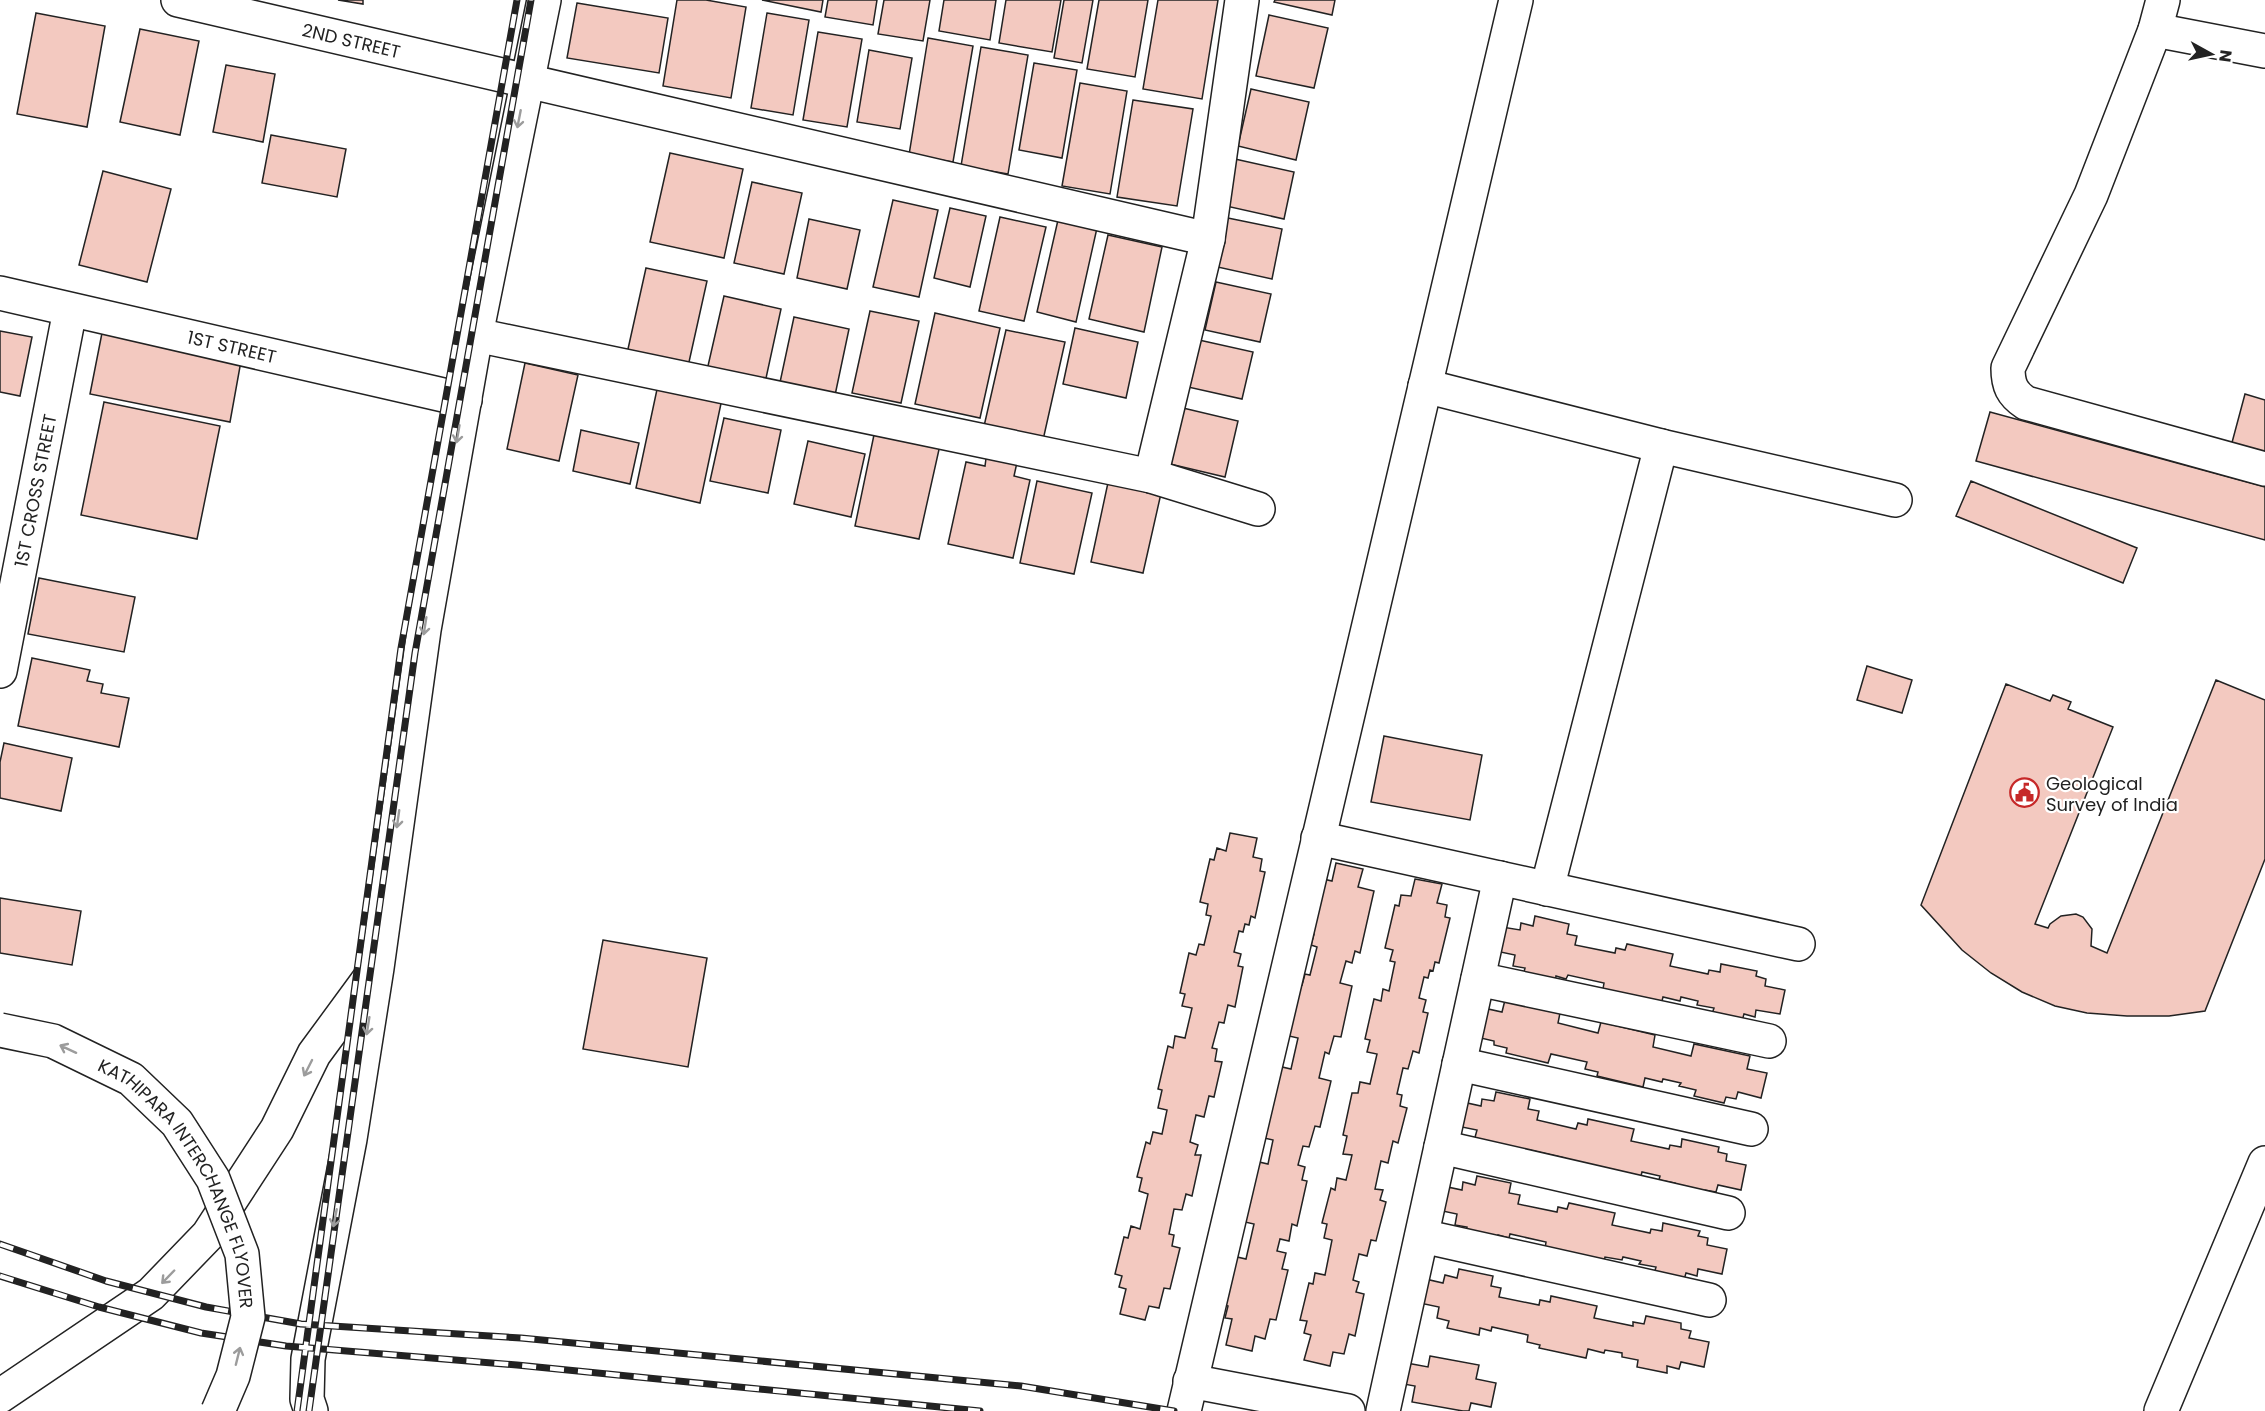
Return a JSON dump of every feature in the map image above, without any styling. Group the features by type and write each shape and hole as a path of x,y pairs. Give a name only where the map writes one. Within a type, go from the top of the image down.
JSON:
{"street":[{"name":"2ND STREET","path":"178,0 1208,239"},
{"path":"311,1411 307,1399 308,1359 350,1139 377,968 424,630 476,334 544,0"},
{"path":"1151,476 1208,239 1242,0"},
{"path":"1348,1411 1187,1396 1515,0"},
{"path":"2265,51 2159,15 2091,195 2008,368 2008,382 2015,396 2026,403 2265,469"},
{"name":"1ST STREET","path":"0,293 465,400"},
{"name":"1ST CROSS STREET","path":"0,671 70,309"},
{"path":"476,334 1151,476 1258,509"},
{"path":"1425,386 1661,446 1895,500"},
{"path":"1547,889 1661,446"},
{"path":"1318,838 1798,944"},
{"path":"1383,1411 1500,878"},
{"path":"0,1396 151,1294 208,1235 276,1129 314,1054 377,968"},
{"path":"1478,979 1769,1041"},
{"name":"KATHIPARA INTERCHANGE FLYOVER","path":"0,1030 53,1041 131,1079 177,1124 213,1179 242,1254 248,1317 233,1376 218,1411"},
{"path":"1459,1064 1751,1129"},
{"path":"1441,1147 1728,1213"},
{"path":"2161,1411 2265,1163"},
{"path":"1422,1236 1709,1300"}],"building":[{"path":"338,0 363,0 363,4"},
{"path":"677,0 706,0 746,7 731,98 663,86"},
{"path":"762,0 823,0 821,12"},
{"path":"828,0 877,0 873,25 825,17"},
{"path":"884,0 930,0 923,41 878,34"},
{"path":"944,0 996,0 990,40 939,31"},
{"path":"1006,0 1061,0 1052,52 999,43"},
{"path":"1064,0 1093,0 1082,63 1054,58"},
{"path":"1099,0 1148,0 1135,77 1087,69"},
{"path":"1158,0 1218,0 1202,99 1143,89"},
{"path":"1275,0 1335,0 1332,15 1274,2"},
{"path":"577,3 668,18 659,73 567,58"},
{"path":"36,13 105,26 87,127 17,114"},
{"path":"767,13 809,20 793,115 751,108"},
{"path":"1269,15 1328,28 1314,88 1256,76"},
{"path":"140,29 199,41 180,135 120,122"},
{"path":"818,32 862,39 847,127 803,120"},
{"path":"928,38 973,46 953,162 909,155"},
{"path":"981,47 1028,55 1008,174 961,166"},
{"path":"869,50 912,58 900,129 857,122"},
{"path":"1034,63 1077,70 1062,158 1019,150"},
{"path":"226,65 275,74 263,142 213,132"},
{"path":"1080,83 1127,91 1110,194 1062,186"},
{"path":"1251,89 1309,102 1296,160 1238,146"},
{"path":"1133,100 1193,109 1177,206 1117,197"},
{"path":"271,135 346,149 337,197 262,183"},
{"path":"670,153 743,169 724,258 650,242"},
{"path":"1235,159 1294,172 1284,219 1226,206"},
{"path":"103,171 171,189 147,282 79,265"},
{"path":"752,182 802,193 784,274 734,263"},
{"path":"893,200 938,210 919,297 873,287"},
{"path":"950,208 986,216 970,287 934,278"},
{"path":"1000,217 1046,227 1024,321 979,311"},
{"path":"1223,217 1282,229 1272,279 1213,266"},
{"path":"809,219 860,230 847,289 797,278"},
{"path":"1058,220 1097,228 1076,322 1037,312"},
{"path":"1108,235 1162,247 1144,332 1089,319"},
{"path":"646,268 707,281 687,371 626,358"},
{"path":"1216,282 1271,294 1260,342 1205,330"},
{"path":"724,296 781,309 763,392 705,379"},
{"path":"870,311 919,321 901,403 852,393"},
{"path":"935,313 1000,328 980,418 915,404"},
{"path":"794,317 849,329 834,400 779,387"},
{"path":"1075,328 1138,342 1126,398 1063,384"},
{"path":"1006,330 1065,342 1041,449 982,435"},
{"path":"0,331 32,337 20,396 0,392"},
{"path":"102,333 241,361 230,422 90,394"},
{"path":"1199,340 1253,352 1242,399 1188,387"},
{"path":"525,363 578,375 559,461 507,449"},
{"path":"659,380 723,394 700,503 636,488"},
{"path":"2245,394 2265,400 2265,459 2230,450"},
{"path":"104,402 220,426 197,539 81,515"},
{"path":"1183,408 1238,421 1225,477 1170,464"},
{"path":"1990,412 2265,487 2265,540 1976,461"},
{"path":"724,418 781,430 768,493 710,481"},
{"path":"581,430 639,443 630,484 573,471"},
{"path":"875,430 940,445 919,539 855,526"},
{"path":"808,441 865,454 851,517 794,504"},
{"path":"987,451 1018,458 1014,476 1030,480 1013,558 948,544 966,462 985,466"},
{"path":"1109,478 1162,489 1143,573 1091,562"},
{"path":"1037,481 1092,493 1074,574 1020,563"},
{"path":"1971,481 2137,548 2123,583 1956,516"},
{"path":"39,578 135,597 124,652 28,634"},
{"path":"32,658 90,670 87,681 103,684 101,693 129,698 119,747 18,726"},
{"path":"1867,666 1912,680 1902,713 1857,700"},
{"name":"Geological Survey of India","path":"2216,680 2265,700 2265,859 2205,1011 2169,1016 2127,1016 2087,1013 2055,1006 2022,992 1991,973 1962,950 1921,905 2006,684 2050,701 2053,695 2071,702 2068,709 2113,727 2035,924 2048,928 2061,916 2076,914 2083,917 2092,929 2091,946 2107,953"},
{"path":"1384,736 1482,755 1470,820 1371,802"},
{"path":"4,743 72,758 61,811 0,798 0,762"},
{"path":"1230,833 1257,838 1253,857 1262,859 1260,871 1265,872 1255,918 1251,916 1249,925 1245,924 1243,932 1239,931 1234,952 1241,954 1238,966 1243,967 1235,1007 1228,1005 1224,1023 1219,1022 1212,1048 1217,1049 1215,1061 1222,1062 1214,1097 1209,1096 1204,1117 1196,1115 1190,1142 1198,1145 1195,1155 1201,1155 1192,1196 1186,1194 1182,1210 1174,1209 1169,1234 1174,1235 1172,1246 1180,1248 1170,1289 1164,1288 1159,1308 1149,1306 1145,1320 1120,1314 1126,1289 1119,1287 1122,1276 1115,1274 1124,1237 1128,1238 1131,1226 1140,1229 1148,1194 1139,1191 1142,1178 1137,1177 1146,1142 1150,1144 1153,1132 1162,1134 1167,1110 1158,1108 1162,1090 1158,1089 1168,1046 1173,1048 1175,1036 1185,1038 1192,1008 1182,1006 1185,994 1180,993 1189,953 1196,955 1199,944 1204,945 1211,916 1206,915 1208,904 1200,902 1210,859 1214,860 1217,848 1226,851"},
{"path":"1336,863 1363,869 1358,887 1374,891 1360,953 1355,951 1352,963 1346,961 1340,983 1352,986 1341,1037 1334,1036 1329,1054 1325,1052 1319,1078 1331,1081 1320,1127 1315,1126 1309,1147 1303,1146 1298,1165 1305,1167 1302,1180 1307,1181 1297,1226 1292,1224 1289,1241 1280,1239 1277,1251 1286,1253 1282,1269 1288,1270 1276,1320 1270,1319 1265,1339 1255,1336 1252,1351 1226,1345 1232,1319 1225,1318 1228,1306 1221,1304 1237,1257 1246,1259 1254,1224 1245,1222 1259,1162 1268,1164 1273,1140 1264,1138 1282,1067 1291,1069 1298,1038 1289,1036 1295,983 1302,985 1305,974 1310,975 1317,947 1311,945 1314,934 1306,932 1323,879 1332,881"},
{"path":"1415,879 1442,884 1437,903 1447,905 1445,917 1450,918 1439,963 1435,962 1428,978 1424,977 1419,998 1426,1000 1423,1012 1428,1013 1419,1053 1413,1051 1408,1069 1403,1068 1397,1094 1402,1095 1400,1106 1407,1108 1398,1143 1393,1141 1388,1163 1381,1161 1375,1189 1383,1190 1380,1200 1386,1202 1376,1241 1371,1240 1367,1256 1359,1254 1353,1280 1359,1282 1356,1292 1364,1294 1355,1336 1349,1334 1344,1354 1333,1352 1330,1366 1304,1360 1311,1335 1304,1333 1307,1321 1300,1320 1309,1283 1313,1284 1315,1273 1325,1275 1332,1240 1324,1238 1327,1224 1322,1223 1331,1188 1335,1190 1337,1178 1346,1180 1352,1155 1343,1154 1347,1136 1343,1135 1352,1093 1358,1093 1360,1082 1370,1084 1377,1054 1367,1052 1370,1040 1365,1039 1374,999 1381,1001 1383,989 1389,991 1395,962 1390,961 1393,950 1385,948 1395,905 1399,906 1401,895 1411,896"},
{"path":"0,898 81,911 72,965 0,953"},
{"path":"1535,916 1569,924 1567,934 1577,936 1575,945 1615,953 1616,948 1625,950 1627,944 1673,954 1670,966 1708,974 1709,970 1720,972 1721,964 1757,971 1756,976 1766,979 1765,986 1785,990 1780,1014 1756,1010 1755,1017 1744,1014 1742,1021 1712,1014 1714,1008 1697,1005 1698,1001 1681,997 1680,1001 1663,997 1661,1005 1603,989 1604,983 1568,975 1566,979 1556,976 1555,982 1523,976 1525,968 1513,966 1515,955 1491,950 1496,926 1520,930 1521,923 1533,926"},
{"path":"603,940 707,958 688,1067 583,1049"},
{"path":"1505,1000 1560,1013 1558,1023 1598,1033 1601,1022 1655,1035 1653,1047 1691,1056 1694,1044 1750,1056 1747,1069 1767,1073 1761,1098 1738,1092 1736,1099 1726,1097 1724,1103 1694,1096 1696,1090 1679,1086 1681,1083 1645,1078 1643,1087 1597,1076 1598,1072 1585,1069 1587,1062 1551,1054 1548,1063 1506,1053 1507,1048 1494,1045 1494,1041 1472,1036 1479,1007 1502,1012"},
{"path":"1496,1092 1530,1099 1528,1109 1539,1111 1537,1120 1576,1129 1578,1123 1587,1125 1588,1119 1634,1129 1631,1141 1669,1149 1670,1145 1681,1147 1682,1139 1719,1147 1718,1152 1727,1154 1726,1161 1746,1165 1741,1190 1718,1185 1716,1192 1705,1190 1703,1196 1674,1190 1675,1183 1659,1180 1660,1176 1642,1172 1641,1176 1564,1165 1565,1158 1529,1150 1528,1154 1474,1141 1477,1130 1452,1125 1458,1101 1481,1106 1482,1099 1494,1101"},
{"path":"1477,1176 1511,1183 1509,1193 1520,1195 1518,1204 1557,1212 1558,1207 1567,1209 1569,1203 1615,1213 1612,1225 1650,1233 1651,1229 1662,1231 1663,1223 1700,1231 1698,1236 1708,1238 1707,1245 1727,1249 1722,1274 1698,1269 1697,1276 1686,1273 1684,1280 1654,1274 1656,1267 1639,1264 1641,1261 1623,1257 1622,1260 1605,1257 1603,1265 1545,1249 1546,1242 1510,1234 1509,1238 1498,1235 1497,1242 1465,1235 1467,1227 1455,1225 1457,1214 1433,1209 1438,1185 1462,1190 1463,1182 1475,1185"},
{"path":"1459,1269 1493,1276 1491,1286 1501,1288 1499,1297 1539,1305 1540,1300 1550,1302 1551,1296 1597,1306 1594,1318 1633,1326 1633,1322 1644,1324 1646,1316 1681,1323 1681,1329 1691,1331 1689,1338 1709,1342 1704,1367 1681,1362 1679,1369 1667,1366 1667,1373 1637,1367 1638,1360 1622,1357 1622,1353 1605,1350 1604,1353 1588,1349 1586,1358 1539,1348 1540,1345 1527,1342 1528,1335 1492,1327 1491,1331 1480,1328 1479,1335 1447,1328 1449,1321 1437,1318 1439,1307 1415,1302 1421,1278 1443,1283 1445,1275 1457,1278"},
{"path":"1430,1356 1479,1365 1476,1379 1496,1383 1491,1407 1471,1403 1469,1411 1463,1411 1412,1402 1415,1386 1398,1383 1401,1362 1428,1367"}],"railway":[{"path":"297,1411 401,648 517,0"},
{"path":"309,1411 415,653 531,0"},
{"path":"0,1244 106,1281 206,1307 301,1324 521,1338 1021,1386 1174,1411"},
{"path":"0,1276 99,1307 201,1333 286,1346 517,1365 980,1411"}],"place":[{"name":"Geological Survey of India","path":"2025,793"}]}
